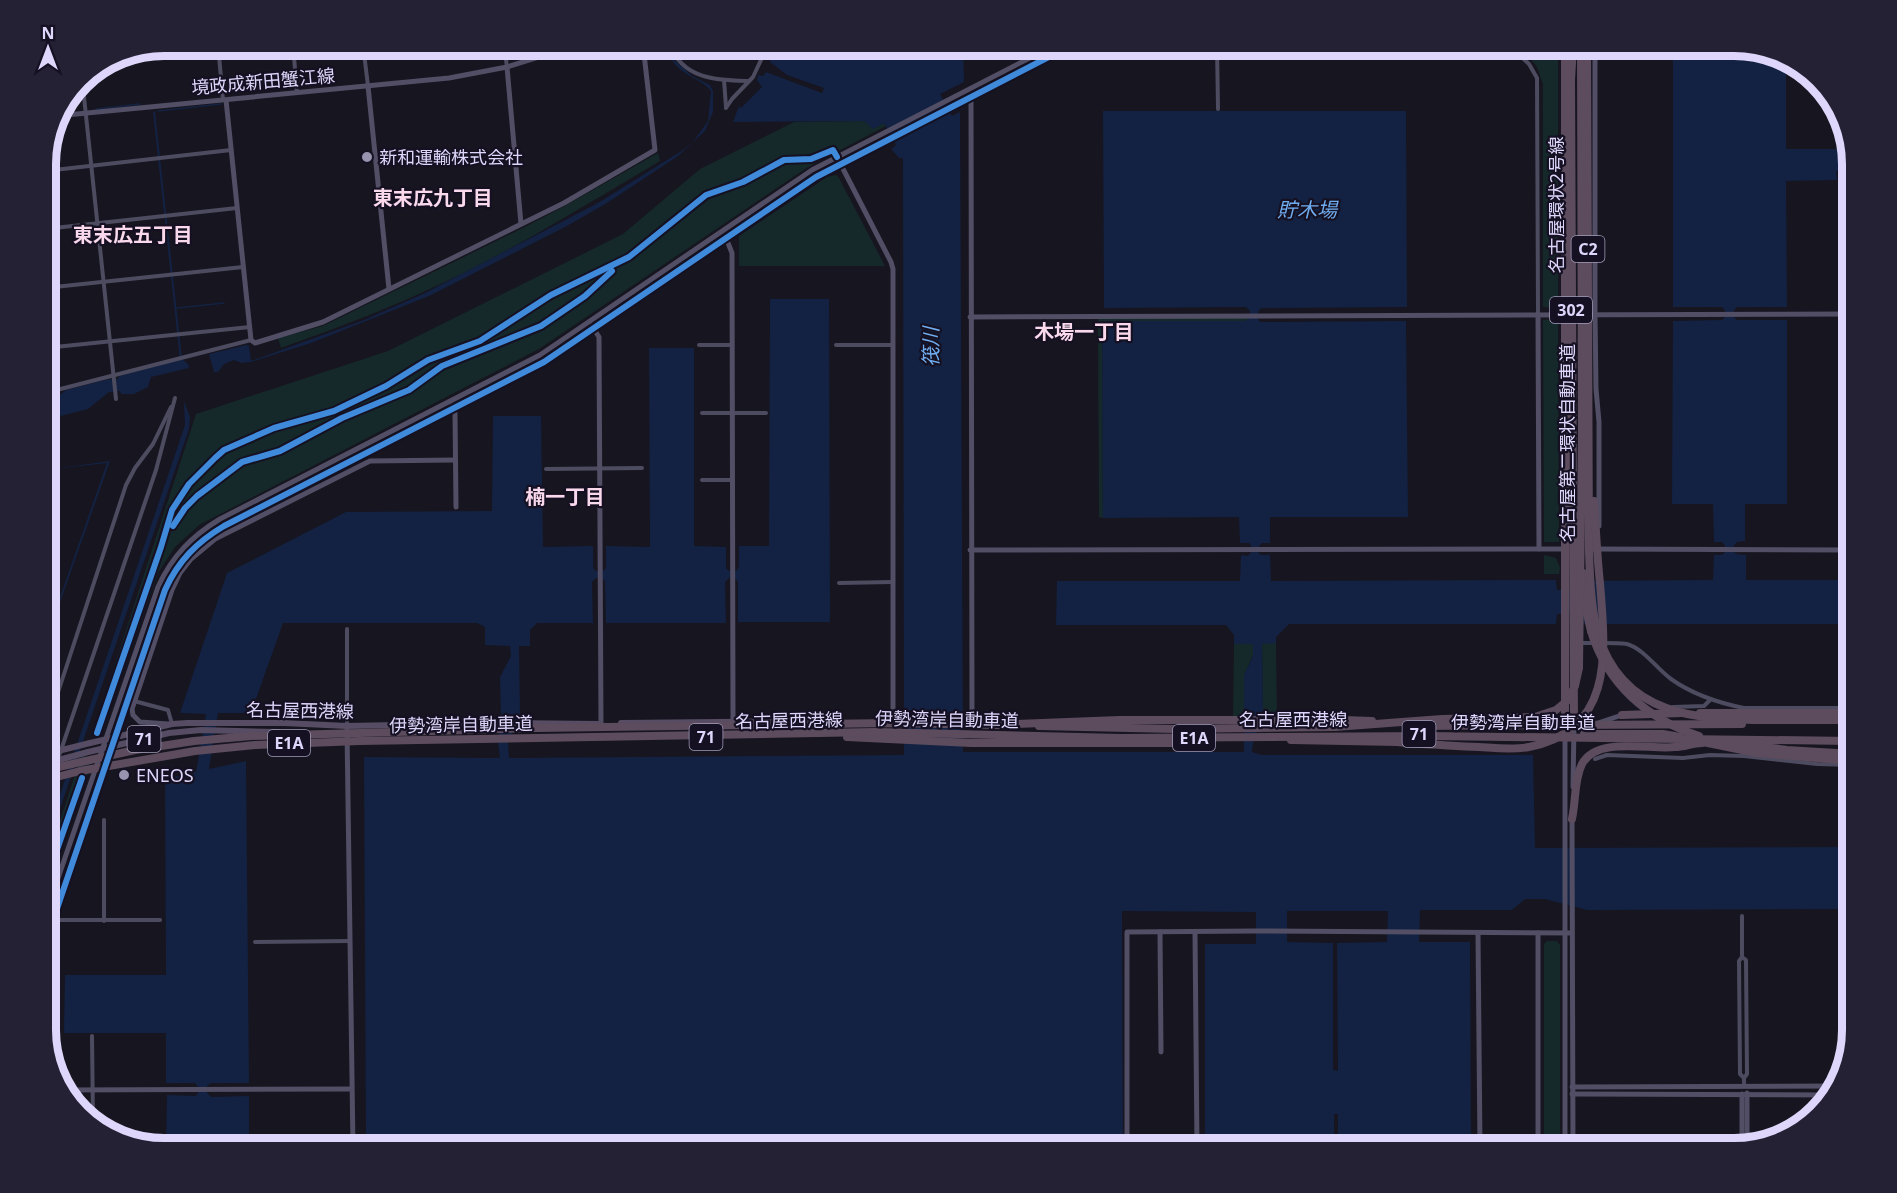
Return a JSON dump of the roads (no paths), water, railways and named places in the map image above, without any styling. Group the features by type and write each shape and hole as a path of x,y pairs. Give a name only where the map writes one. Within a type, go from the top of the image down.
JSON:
{"highway":[{"name":"名古屋環状2号線","path":"1565,56 1570,730"},
{"name":"名古屋環状2号線","path":"1568,314 1572,56"},
{"name":"名古屋第二環状自動車道","path":"1581,56 1582,553"},
{"name":"名古屋第二環状自動車道","path":"1587,56 1589,454"},
{"path":"1589,454 1590,560 1596,622 1601,641 1611,662 1630,686 1659,705 1692,716 1748,720 1842,722"},
{"path":"745,733 971,743 1182,742 1233,736 1519,748 1544,743 1570,729 1586,713 1600,683 1604,658 1602,604 1589,454"},
{"path":"1335,727 1442,719 1527,718 1557,710 1572,694 1577,677 1582,553"},
{"path":"1582,553 1587,614 1594,642 1613,677 1639,705 1678,728 1715,740 1777,749 1842,753"},
{"name":"名古屋環状2号線","path":"1569,627 1573,643 1570,730"},
{"path":"1622,715 1842,713"},
{"path":"993,725 1119,720 1343,720 1402,723"},
{"name":"伊勢湾岸自動車道","path":"56,767 113,754 194,741 307,733 893,723 1175,729 1842,722"},
{"path":"1570,730 1663,734 1723,747 1802,758 1842,760"},
{"name":"伊勢湾岸自動車道","path":"56,778 137,760 255,745 745,733 875,732 1120,738 1430,736 1842,741"},
{"path":"1572,819 1580,770 1585,759 1592,753 1608,747 1671,748 1707,743"}],"main road":[{"name":"名古屋西港線","path":"56,752 172,724 220,726 284,723 347,726 892,720 1402,723 1570,730"},
{"name":"名古屋西港線","path":"56,761 202,726"},
{"name":"名古屋西港線","path":"220,726 348,738 494,741 893,734 1233,736 1570,730"}],"street":[{"path":"219,56 251,340"},
{"path":"293,56 297,93"},
{"path":"364,56 389,289"},
{"path":"506,56 521,225"},
{"name":"境政成新田蟹江線","path":"68,115 449,78 507,67 542,56"},
{"path":"56,390 251,340 255,343 323,322 564,203 655,150 644,56"},
{"path":"676,56 692,72 703,77 749,81"},
{"path":"724,80 726,108 732,99 748,85 763,56"},
{"path":"56,885 158,586 183,547 199,532 220,519 540,355 812,170 1029,56"},
{"path":"56,912 165,590 181,562 199,543 224,526 544,362 816,177 1050,56"},
{"path":"1217,56 1218,109"},
{"path":"1521,56 1529,64 1537,78 1539,549"},
{"path":"1595,56 1595,314 1599,422 1599,549"},
{"path":"968,90 972,721"},
{"path":"83,92 116,397"},
{"path":"56,170 231,150"},
{"path":"837,157 893,269 892,720"},
{"path":"56,228 237,208"},
{"path":"723,231 732,253 733,721"},
{"path":"56,287 243,267"},
{"path":"970,317 1841,314"},
{"path":"590,322 599,338 601,723"},
{"path":"56,347 250,327"},
{"path":"699,345 732,345"},
{"path":"836,345 893,345"},
{"path":"56,698 126,485 135,468 153,444 176,398 156,470 56,765"},
{"path":"450,402 453,409 456,507"},
{"path":"702,413 766,413"},
{"path":"134,701 168,710 172,724 140,722 132,716 134,701 172,590 180,573 202,548 230,531 370,461 455,460"},
{"path":"546,468 642,468"},
{"path":"702,480 733,480"},
{"path":"970,549 1747,548 1841,550"},
{"path":"839,583 893,582"},
{"path":"347,629 353,1138"},
{"path":"1573,643 1631,646 1671,679 1689,690 1744,708 1842,708"},
{"path":"1570,730 1657,707 1704,706 1711,699"},
{"path":"1570,730 1573,1138"},
{"path":"1565,1138 1564,845 1570,730"},
{"path":"1595,759 1607,755 1672,758 1710,755 1744,756 1806,764 1842,765"},
{"path":"104,820 104,921"},
{"path":"1742,916 1742,957 1739,960 1740,1074 1744,1078 1742,1137"},
{"path":"56,921 160,920"},
{"path":"1127,1138 1127,932 1572,933"},
{"path":"1160,932 1161,1052"},
{"path":"1196,932 1197,1138"},
{"path":"1478,933 1480,1138"},
{"path":"1538,933 1538,1138"},
{"path":"255,942 351,941"},
{"path":"92,1036 93,1111"},
{"path":"1565,1091 1573,1086 1825,1086"},
{"path":"75,1090 351,1089"},
{"path":"1565,1091 1573,1095 1819,1095"},
{"path":"1744,1095 1747,1137"}],"water":[{"path":"670,56 692,76 710,85 713,91 713,112 705,131 678,156 607,203 565,227 429,296 311,343 251,362 241,363 234,360 224,364 218,372 214,372 209,354 246,345 249,346 251,361 364,320 423,294 598,203 683,150 693,142 708,121 711,91 678,68"},
{"path":"771,56 963,56 964,82 940,94 952,116 960,112 963,752 1244,752 1244,675 1253,656 1253,644 1234,644 1234,635 1226,625 1056,625 1057,581 1240,581 1241,555 1248,556 1251,552 1249,543 1240,543 1239,517 1103,518 1102,321 1246,321 1250,311 1246,307 1104,308 1103,111 1406,111 1407,307 1261,308 1258,312 1258,319 1260,322 1406,321 1408,517 1270,517 1270,543 1262,543 1258,552 1261,555 1270,555 1271,581 1556,580 1557,590 1578,590 1579,581 1713,580 1714,555 1722,555 1725,552 1725,545 1722,542 1714,542 1713,504 1672,504 1673,321 1722,320 1725,317 1725,310 1722,307 1673,307 1673,56 1747,56 1786,70 1786,149 1838,149 1841,168 1836,172 1837,180 1786,181 1787,307 1737,307 1734,310 1734,317 1737,320 1787,320 1787,504 1745,504 1745,541 1734,545 1734,552 1746,555 1746,580 1841,580 1842,624 1578,624 1578,614 1557,614 1556,624 1289,624 1276,637 1276,643 1262,644 1263,712 1252,752 1262,755 1533,755 1535,848 1842,847 1842,909 1587,910 1545,899 1525,899 1512,910 1420,910 1419,942 1470,942 1471,1138 1338,1138 1338,1114 1334,1114 1334,1138 1205,1138 1205,944 1256,944 1256,912 1122,911 1123,1138 366,1138 364,757 500,758 498,742 501,718 500,677 511,656 510,646 485,645 485,627 477,623 283,623 251,713 218,713 209,769 246,761 249,1083 211,1083 207,1086 207,1093 211,1097 249,1096 249,1138 166,1138 167,1095 196,1096 198,1087 195,1083 166,1083 166,1033 64,1033 65,975 166,975 165,779 196,772 206,714 180,713 227,573 346,512 492,511 493,416 541,416 543,547 593,546 593,568 596,571 603,571 606,568 606,546 650,547 649,348 694,348 694,546 726,547 726,568 729,571 736,571 739,567 739,546 769,546 770,299 829,299 830,622 738,622 738,582 734,577 730,577 725,582 726,623 606,623 605,581 602,578 596,578 592,582 593,623 537,623 530,630 530,646 519,646 520,715 508,742 509,758 904,755 903,158 899,158 891,149 896,145 884,123 873,129 864,121 733,122 739,106 741,108 762,87 757,80 758,75 763,76 766,72 822,93 824,88 787,75 770,62","holes":["1287,911 1388,911 1387,942 1337,943 1338,1071 1333,1070 1333,943 1287,942"]},
{"path":"155,111 182,359 189,368 151,377 148,387 134,394 121,394 120,391 109,392 88,409 56,417 56,398 66,390 109,379 116,380 120,376 180,360 153,112"},
{"path":"184,401 190,417 189,429 56,821 56,806 185,425"},
{"path":"110,461 56,614 107,463 56,468"}],"waterway":[{"path":"96,109 140,104"},
{"path":"158,111 221,104"},
{"path":"177,308 224,303"}],"place":[{"name":"新和運輸株式会社","path":"367,157"},
{"name":"ENEOS","path":"124,775"}],"district":[{"name":"東末広九丁目","path":"433,197"},
{"name":"東末広五丁目","path":"133,234"},
{"name":"木場一丁目","path":"1084,331"},
{"name":"楠一丁目","path":"565,496"}],"water label":[{"name":"貯木場","path":"1307,209"},
{"name":"筏川","path":"930,347"}]}
